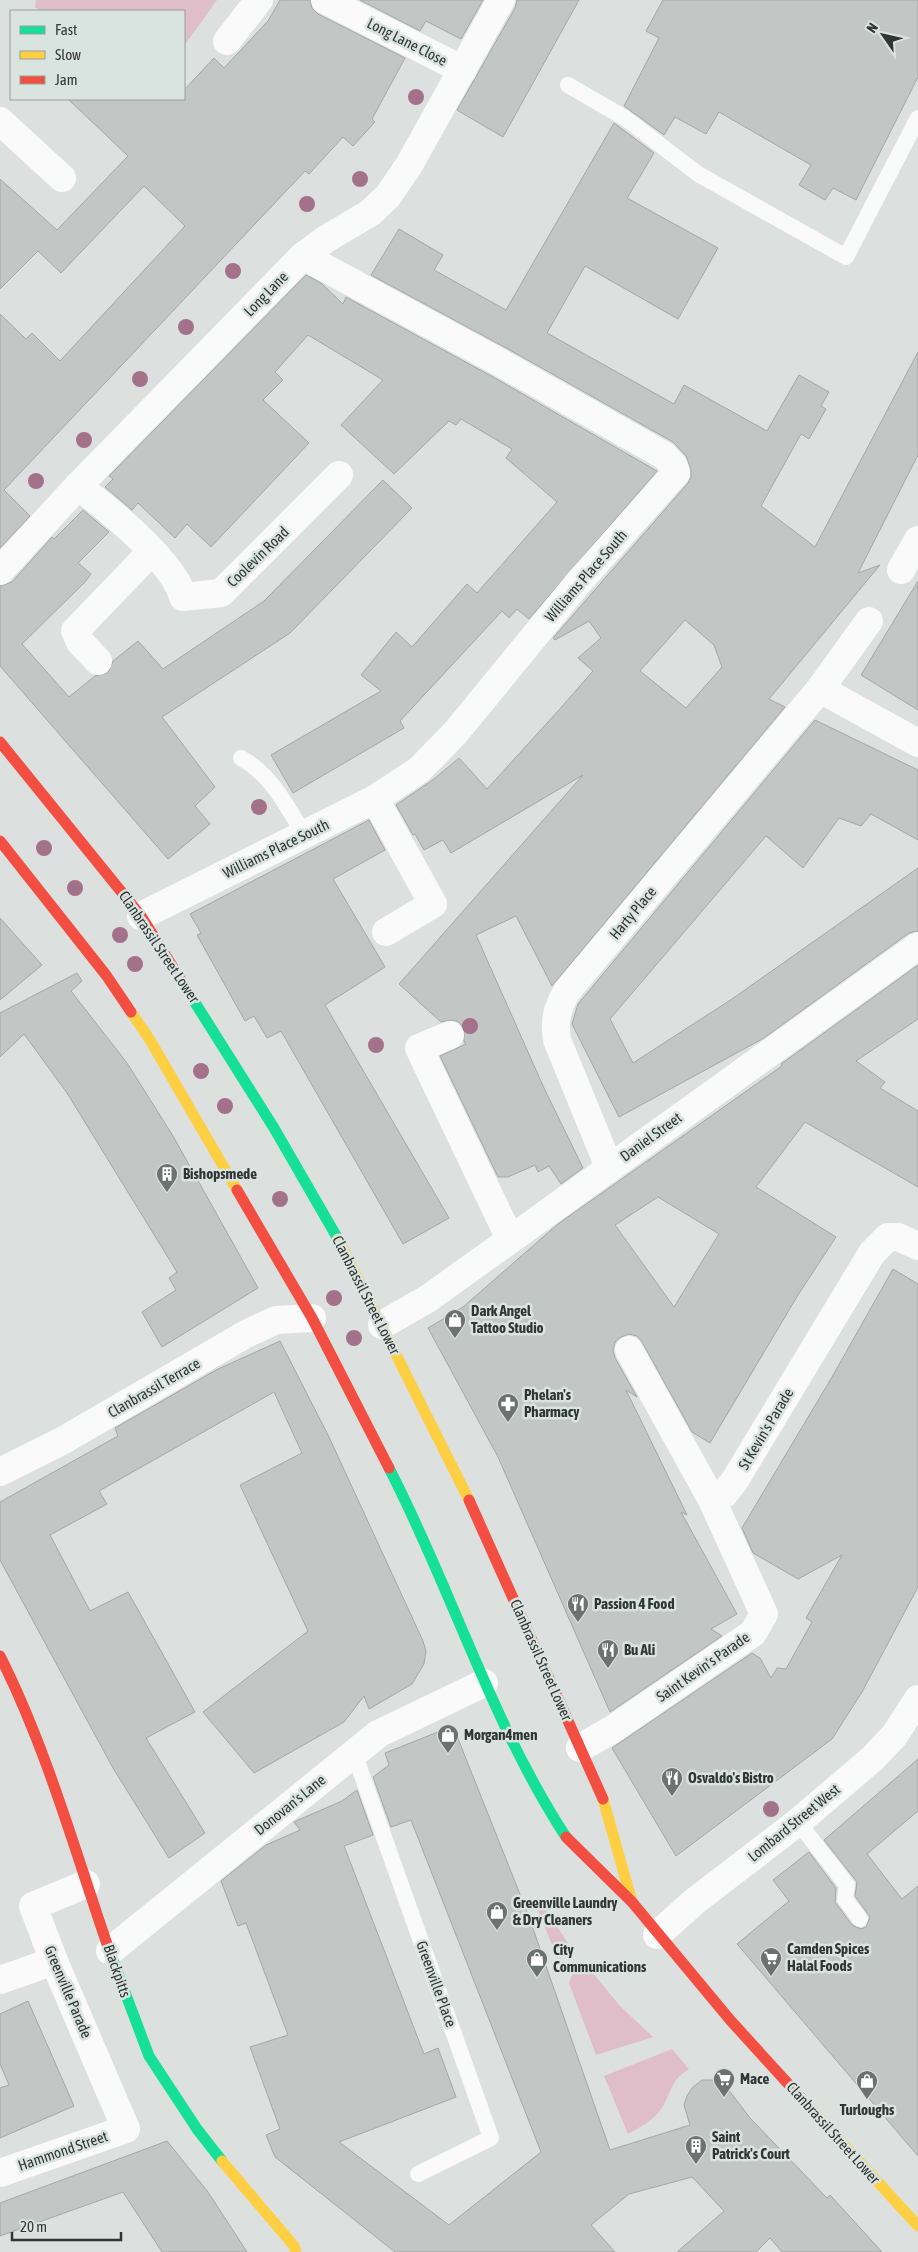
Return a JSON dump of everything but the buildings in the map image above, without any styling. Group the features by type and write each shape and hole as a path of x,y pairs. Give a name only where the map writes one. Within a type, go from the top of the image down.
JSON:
{"main road":[{"name":"Clanbrassil Street Lower","path":"0,742 141,916 197,1002 274,1128 351,1261 482,1524 607,1807 632,1902"},
{"name":"Clanbrassil Street Lower","path":"0,841 106,975 150,1040 312,1318 420,1528 484,1683 546,1806 569,1841 632,1902 731,2021 914,2214"},
{"name":"Blackpitts","path":"0,1656 15,1686 149,2056 196,2129 251,2197 294,2246 296,2252"}],"street":[{"path":"227,41 259,0"},
{"name":"Long Lane Close","path":"325,0 463,70"},
{"name":"Long Lane","path":"0,571 78,486 303,256 326,239 370,213 388,196 463,70 501,0"},
{"path":"0,121 62,178"},
{"name":"Williams Place South","path":"141,916 375,800 419,770 456,732 578,583 676,473 674,466 665,456 501,363 303,256"},
{"name":"Coolevin Road","path":"78,486 152,551 176,579 183,597 221,593 339,475"},
{"path":"901,570 918,540"},
{"path":"98,662 80,642 75,631 152,551"},
{"name":"Harty Place","path":"609,1166 557,1040 554,1022 557,1008 573,983 820,689 869,621"},
{"path":"820,689 918,743"},
{"path":"375,800 433,904 386,932"},
{"name":"Daniel Street","path":"382,1325 429,1298 609,1166 918,946"},
{"path":"450,1035 419,1048 510,1239"},
{"name":"St Kevin's Parade","path":"712,1500 724,1494 735,1480 872,1252 888,1237 898,1237 918,1246"},
{"name":"Clanbrassil Terrace","path":"0,1472 62,1441 246,1334 276,1320 312,1318"},
{"path":"629,1350 712,1500"},
{"name":"Saint Kevin's Parade","path":"580,1748 613,1729 753,1633 764,1614 712,1500"},
{"name":"Donovan's Lane","path":"110,1951 378,1734 484,1683"},
{"name":"Lombard Street West","path":"657,1934 695,1901 798,1822 878,1753 894,1736 918,1698"},
{"name":"Greenville Parade","path":"86,1884 33,1906 54,1961 126,2129"},
{"path":"0,1980 54,1961"},
{"name":"Hammond Street","path":"0,2173 126,2129"}],"lane":[{"path":"568,85 625,118 698,174 846,257 918,118"},
{"path":"241,758 257,766 271,782 305,836"},
{"name":"Greenville Place","path":"354,1754 491,2138 418,2174"},
{"path":"798,1822 847,1885 845,1899 860,1919"}],"shaded area":[{"path":"36,0 217,0 185,45 185,10 39,10 35,7"},
{"path":"541,1902 573,1951 558,1959 535,1904"},
{"path":"587,1966 620,2006 653,2037 596,2055 569,1983 573,1974"},
{"path":"672,2049 689,2069 677,2079 658,2113 648,2122 628,2134 604,2076"}],"traffic: fast":[{"path":"182,982 274,1128 338,1239"},
{"path":"389,1468 412,1514 473,1655 516,1748 539,1793 566,1837"},
{"path":"108,1947 149,2056 197,2129 222,2161"}],"traffic: slow":[{"path":"131,1012 150,1040 237,1190"},
{"path":"338,1239 469,1500"},
{"path":"603,1799 632,1902"},
{"path":"802,2099 918,2226"},
{"path":"222,2161 294,2246 296,2252"}],"traffic: jam":[{"path":"0,742 141,916 182,982"},
{"path":"0,841 106,975 131,1012"},
{"path":"237,1190 312,1318 389,1468"},
{"path":"469,1500 603,1799"},
{"path":"0,1656 32,1726 46,1763 108,1947"},
{"path":"566,1837 632,1902 731,2021 802,2099"}],"place":[{"name":"Bishopsmede","path":"167,1193"},
{"name":"Dark Angel Tattoo Studio","path":"455,1339"},
{"name":"Phelan's Pharmacy","path":"508,1423"},
{"name":"Passion 4 Food","path":"578,1623"},
{"name":"Bu Ali","path":"608,1669"},
{"name":"Morgan4men","path":"448,1754"},
{"name":"Osvaldo's Bistro","path":"672,1797"},
{"name":"Greenville Laundry & Dry Cleaners","path":"497,1931"},
{"name":"Camden Spices Halal Foods","path":"771,1977"},
{"name":"City Communications","path":"537,1978"},
{"name":"Mace","path":"724,2098"},
{"name":"Turloughs","path":"867,2100"},
{"name":"Saint Patrick's Court","path":"696,2165"}]}
